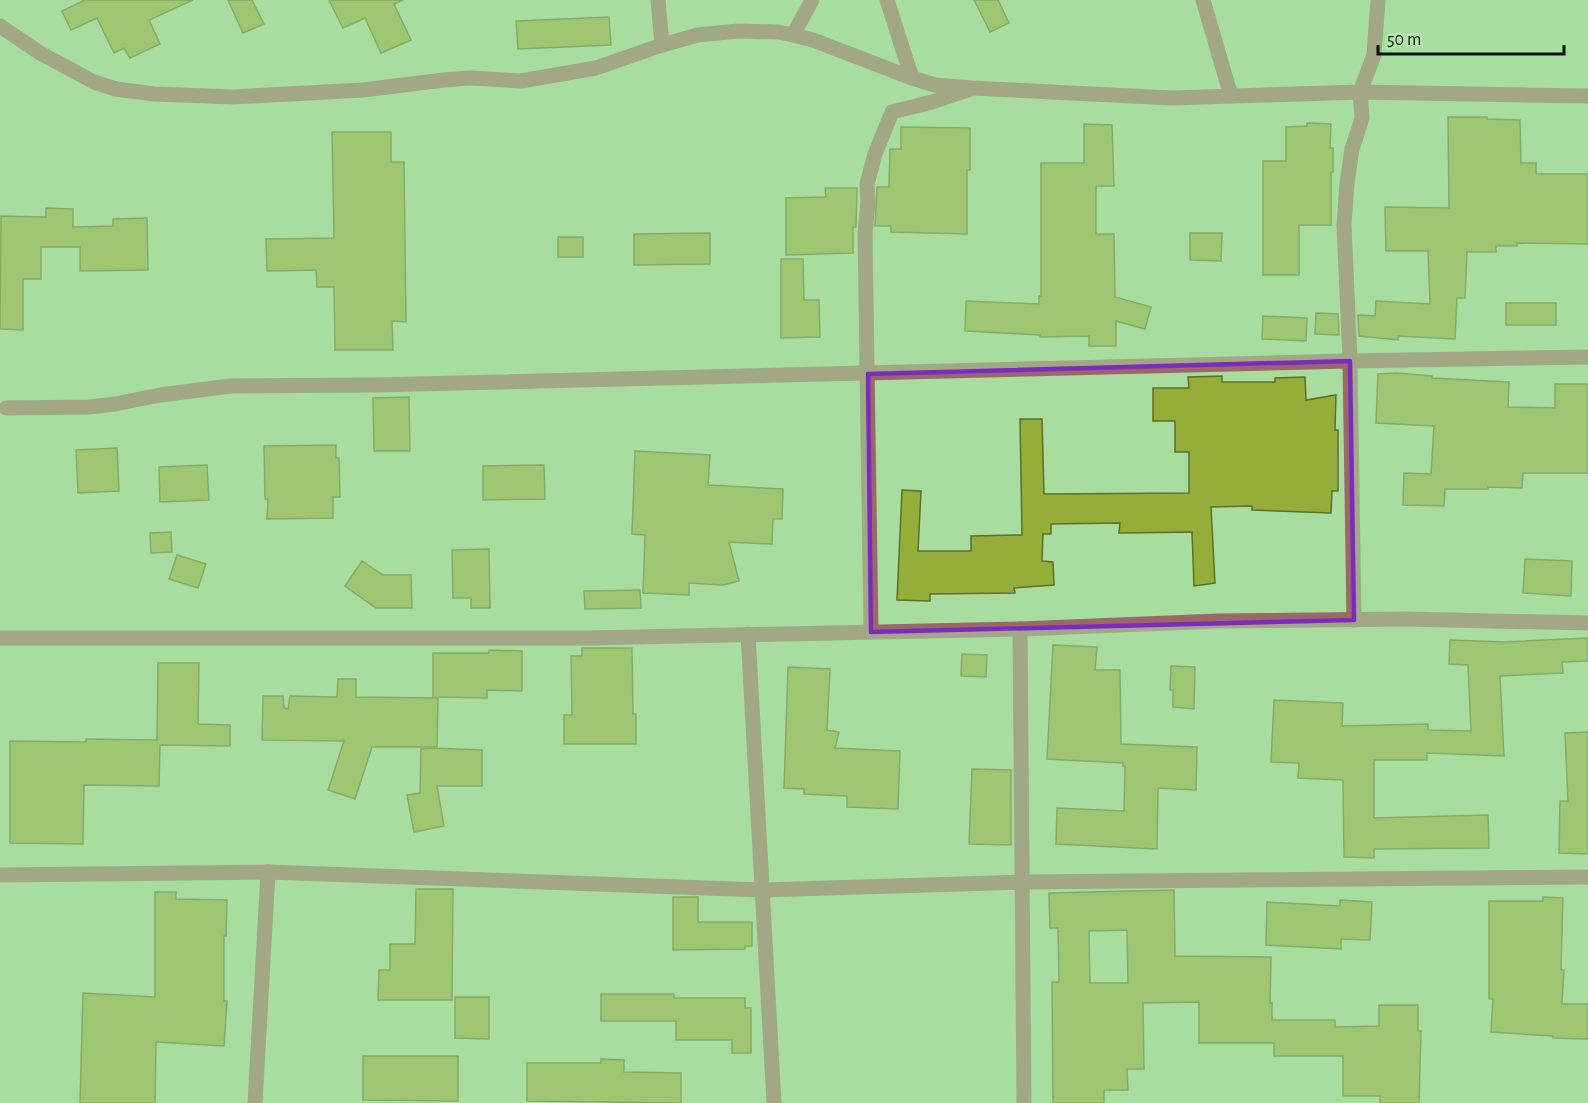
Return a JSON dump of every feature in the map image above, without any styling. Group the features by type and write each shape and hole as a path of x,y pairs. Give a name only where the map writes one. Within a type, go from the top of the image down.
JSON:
{"street":[{"path":"658,0 662,45"},
{"path":"793,35 812,0"},
{"path":"887,0 912,78"},
{"path":"1203,0 1230,96"},
{"path":"1354,620 1350,361 1344,225 1352,149 1362,118 1360,92 1374,55 1378,0"},
{"path":"0,26 68,69 94,82 116,89 154,94 233,97 363,90 470,78 521,81 597,68 662,45 718,32 760,31 813,40 935,85 972,88 1172,99 1360,92 1588,96"},
{"path":"871,632 865,232 867,183 892,112 932,102 972,88"},
{"path":"6,408 89,407 231,386 388,385 1588,357"},
{"path":"0,638 589,638 1020,629 1218,621 1588,623"},
{"path":"1020,629 1024,882 1024,1103"},
{"path":"748,634 760,890 774,1103"},
{"path":"0,875 268,872 760,890 1024,882 1588,877"},
{"path":"255,1103 268,872"}],"highlighted area":[{"path":"1350,361 1354,620 871,632 868,374"}],"building":[{"path":"85,0 193,0 149,20 160,44 130,58 124,48 114,53 97,18 71,30 62,11"},
{"path":"228,0 252,0 264,24 243,33"},
{"path":"329,0 403,0 394,4 411,40 381,53 365,18 343,28"},
{"path":"974,0 998,0 1009,23 990,32"},
{"path":"609,17 611,45 518,49 516,21"},
{"path":"1448,117 1520,120 1521,163 1536,163 1536,174 1588,174 1588,244 1517,243 1517,246 1496,246 1496,252 1467,252 1465,298 1457,298 1455,339 1398,336 1398,340 1359,336 1358,315 1375,316 1376,301 1430,304 1428,251 1386,251 1385,207 1449,208"},
{"path":"1307,123 1331,124 1330,148 1333,148 1333,172 1331,172 1331,225 1299,225 1299,275 1263,275 1263,161 1286,161 1286,127 1307,126"},
{"path":"1084,124 1112,125 1114,186 1096,186 1096,234 1114,234 1115,297 1151,307 1145,329 1116,321 1116,346 1089,346 1089,336 1040,337 1040,335 965,331 966,301 1039,304 1039,296 1041,296 1041,163 1084,163"},
{"path":"901,127 970,128 970,170 967,170 967,234 891,232 891,226 875,226 877,187 889,187 890,149 901,149"},
{"path":"332,132 391,132 391,162 404,162 406,322 392,321 393,350 335,350 334,287 317,287 316,270 267,271 266,239 334,238"},
{"path":"825,188 857,188 853,253 786,255 786,198 826,197"},
{"path":"46,208 73,209 73,227 113,226 113,219 147,218 148,270 80,271 80,247 41,247 41,279 23,279 23,330 0,329 1,216 46,217"},
{"path":"710,233 710,264 634,265 634,234"},
{"path":"1190,233 1222,233 1221,261 1190,260"},
{"path":"558,237 583,237 583,257 558,257"},
{"path":"781,259 803,259 804,300 819,300 820,337 781,338"},
{"path":"1506,303 1556,303 1556,325 1506,325"},
{"path":"1316,313 1338,314 1339,335 1315,334"},
{"path":"1263,316 1307,318 1306,341 1262,339"},
{"path":"1378,374 1432,376 1432,378 1509,382 1508,407 1555,408 1555,384 1588,384 1588,473 1523,473 1522,488 1445,489 1444,506 1403,505 1404,473 1431,474 1434,426 1376,423"},
{"path":"1222,376 1222,382 1275,382 1275,378 1305,377 1306,400 1336,395 1338,491 1332,491 1331,513 1252,510 1252,506 1211,507 1215,583 1194,586 1192,532 1119,533 1120,523 1051,524 1051,534 1043,534 1042,561 1053,562 1054,585 1014,588 1015,593 930,594 930,601 897,600 902,490 921,491 918,551 971,551 971,536 1022,535 1020,419 1042,419 1044,494 1189,493 1189,452 1175,452 1175,421 1153,421 1153,388 1189,388 1188,377"},
{"path":"409,397 410,451 374,451 373,398"},
{"path":"336,445 336,458 339,458 340,497 333,497 333,518 267,519 268,499 265,499 264,446"},
{"path":"117,448 119,491 78,493 76,450"},
{"path":"635,451 710,455 708,485 783,489 782,519 773,519 772,544 729,542 739,581 723,585 689,583 689,595 643,593 645,535 632,534"},
{"path":"207,465 209,500 160,502 159,467"},
{"path":"544,465 545,499 483,500 483,466"},
{"path":"171,532 172,552 151,553 150,533"},
{"path":"489,549 490,608 471,608 471,598 453,598 452,550"},
{"path":"177,555 206,564 198,588 169,579"},
{"path":"1525,559 1572,561 1571,596 1523,593"},
{"path":"362,561 383,575 411,575 412,608 376,608 345,586"},
{"path":"640,590 641,608 585,609 584,591"},
{"path":"1588,638 1588,661 1562,662 1563,673 1500,676 1504,756 1427,753 1427,760 1374,760 1374,818 1488,815 1489,848 1374,849 1374,858 1344,857 1343,780 1298,778 1299,763 1271,762 1274,700 1343,703 1342,726 1428,724 1428,730 1471,731 1468,665 1449,664 1450,640 1505,642"},
{"path":"1053,645 1097,647 1095,670 1120,670 1121,744 1197,747 1196,790 1158,788 1157,849 1056,844 1057,808 1124,811 1125,766 1123,763 1047,759"},
{"path":"582,648 632,648 636,744 564,744 564,715 572,715 571,656 582,656"},
{"path":"489,650 522,651 522,691 487,690 487,698 433,697 433,653 489,653"},
{"path":"962,654 987,655 986,677 961,676"},
{"path":"158,663 199,663 198,724 230,725 230,746 160,745 159,786 84,785 83,844 10,843 10,741 157,740"},
{"path":"1171,666 1195,667 1194,709 1173,707 1173,690 1170,690"},
{"path":"788,667 830,669 827,730 839,732 835,748 900,751 898,809 847,807 847,796 804,794 804,789 784,788"},
{"path":"338,679 356,679 356,697 438,698 437,747 372,747 355,799 328,790 344,741 262,740 263,696 283,696 284,708 288,709 290,696 337,697"},
{"path":"1588,732 1588,854 1559,853 1560,801 1568,801 1565,733"},
{"path":"421,749 482,750 482,786 437,786 444,826 414,832 407,795 420,793"},
{"path":"972,769 1011,770 1011,845 969,844"},
{"path":"416,889 453,889 452,1000 378,1000 379,970 390,970 390,944 415,944"},
{"path":"1174,890 1175,956 1271,957 1272,1020 1335,1020 1335,1027 1379,1026 1379,1005 1418,1005 1418,1031 1421,1031 1419,1103 1380,1103 1380,1096 1343,1096 1343,1056 1274,1056 1274,1043 1199,1043 1199,1002 1143,1003 1144,1069 1127,1069 1128,1090 1104,1090 1104,1103 1053,1103 1052,982 1059,982 1058,928 1050,928 1049,893","holes":["1127,930 1128,983 1090,983 1089,931"]},
{"path":"155,892 176,892 176,899 227,900 226,936 224,936 224,1001 227,1001 224,1046 156,1042 155,1103 80,1103 83,993 155,997"},
{"path":"673,897 698,897 698,922 752,922 752,946 745,946 745,949 673,950"},
{"path":"1543,897 1563,898 1562,1004 1588,1004 1588,1039 1491,1032 1493,999 1489,999 1489,901 1543,901"},
{"path":"1340,900 1372,902 1370,940 1341,939 1341,949 1266,945 1267,902 1340,906"},
{"path":"601,994 674,994 674,998 745,998 745,1008 751,1008 751,1053 732,1053 732,1040 676,1040 676,1021 601,1021"},
{"path":"455,997 489,997 489,1039 455,1038"},
{"path":"363,1056 458,1056 458,1101 363,1100"},
{"path":"601,1059 624,1060 624,1072 681,1073 681,1103 527,1101 527,1063 601,1063"}]}
